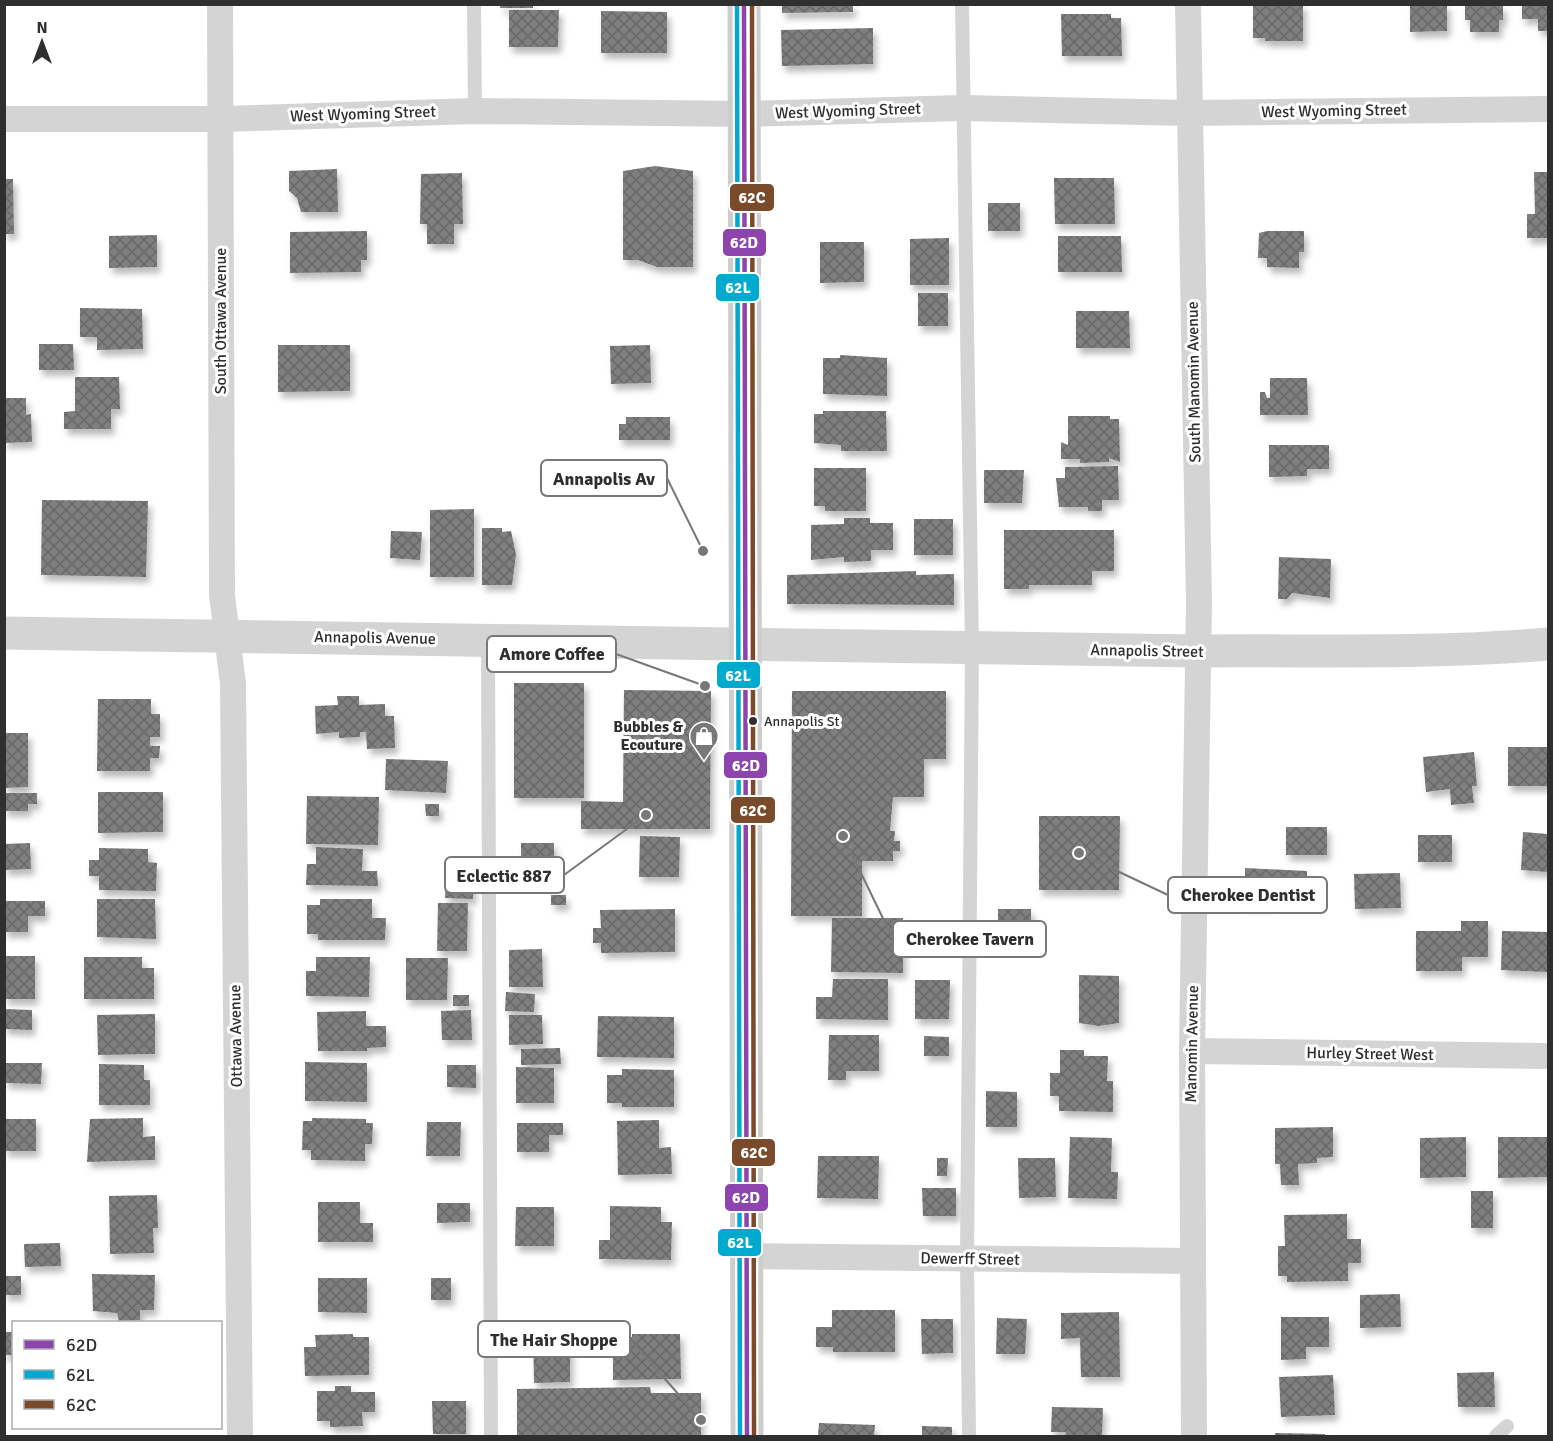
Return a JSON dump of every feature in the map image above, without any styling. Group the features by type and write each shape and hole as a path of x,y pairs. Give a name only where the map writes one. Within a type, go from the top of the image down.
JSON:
{"main road":[{"path":"744,4 747,1437"}],"street":[{"name":"South Ottawa Avenue","path":"220,4 222,596 227,636"},
{"path":"1188,4 1189,113"},
{"name":"West Wyoming Street","path":"4,120 221,119 475,111 745,114 963,108 1189,113 1548,109"},
{"name":"South Manomin Avenue","path":"1189,113 1199,590 1198,651"},
{"name":"Annapolis Avenue","path":"4,633 745,644"},
{"name":"Ottawa Avenue","path":"227,636 233,684 240,1437"},
{"name":"Annapolis Street","path":"745,644 972,649 1379,652 1491,649 1548,644"},
{"name":"Manomin Avenue","path":"1194,1437 1191,1052 1198,651"},
{"name":"Hurley Street West","path":"1191,1052 1548,1056"},
{"name":"Dewerff Street","path":"747,1256 1192,1261"}],"lane":[{"path":"474,4 475,111"},
{"path":"962,4 972,649 967,1260 969,1437"},
{"path":"488,639 491,1437"},
{"path":"1496,1437 1507,1426"}],"building":[{"path":"501,4 533,4 533,8 500,8"},
{"path":"782,4 853,4 853,12 782,13"},
{"path":"1253,4 1303,4 1303,41 1265,41 1265,38 1253,38"},
{"path":"1410,4 1447,4 1447,31 1410,32"},
{"path":"1522,4 1548,4 1548,31 1538,31 1538,19 1522,19"},
{"path":"1465,5 1503,5 1503,20 1499,20 1499,32 1470,32 1470,20 1465,20"},
{"path":"509,10 559,10 558,47 509,47"},
{"path":"601,11 667,12 667,53 601,53"},
{"path":"1061,14 1111,14 1111,18 1121,18 1122,56 1062,56"},
{"path":"873,28 873,64 782,66 781,30"},
{"path":"655,166 693,171 693,267 657,267 638,260 623,260 623,171"},
{"path":"337,169 338,212 301,212 297,198 289,191 289,171"},
{"path":"1534,172 1548,172 1548,238 1527,238 1527,214 1535,214"},
{"path":"462,173 463,224 454,224 454,244 427,244 427,224 420,224 421,174"},
{"path":"1054,178 1114,178 1115,224 1055,224"},
{"path":"4,179 13,179 14,234 4,234"},
{"path":"988,203 1020,203 1020,231 988,231"},
{"path":"367,231 367,260 361,260 361,272 290,273 290,232"},
{"path":"1304,231 1304,252 1299,252 1299,268 1267,267 1267,258 1258,258 1259,233"},
{"path":"157,235 157,267 109,268 109,236"},
{"path":"1058,236 1121,236 1122,272 1058,272"},
{"path":"949,238 949,285 910,285 910,239"},
{"path":"820,242 864,242 864,282 820,283"},
{"path":"918,293 948,293 948,326 918,326"},
{"path":"80,308 142,309 143,349 97,350 97,337 80,337"},
{"path":"1076,311 1129,311 1130,348 1076,348"},
{"path":"39,344 73,344 74,370 39,370"},
{"path":"278,345 350,345 350,391 278,392"},
{"path":"650,345 651,383 611,384 610,346"},
{"path":"840,355 887,358 887,396 823,394 823,358 840,358"},
{"path":"75,377 119,377 120,409 111,409 111,429 64,429 64,412 75,411"},
{"path":"1270,378 1307,378 1308,415 1260,415 1260,392 1265,392 1267,398 1270,398"},
{"path":"4,398 26,398 26,415 31,414 32,442 4,443"},
{"path":"823,411 886,411 887,451 841,451 841,445 814,443 814,414 823,414"},
{"path":"1068,416 1110,416 1110,419 1119,419 1120,462 1109,458 1109,462 1080,463 1080,459 1061,459 1061,442 1068,445"},
{"path":"626,417 670,417 670,440 619,440 619,424 626,424"},
{"path":"1269,445 1329,445 1329,469 1307,469 1307,476 1269,477"},
{"path":"1118,466 1119,500 1102,500 1102,511 1088,511 1088,507 1059,507 1056,478 1065,478 1065,467"},
{"path":"814,468 866,468 866,511 825,511 825,506 814,506"},
{"path":"984,470 1024,470 1022,503 984,503"},
{"path":"42,500 148,501 146,577 41,575"},
{"path":"474,509 474,577 430,577 430,510"},
{"path":"844,518 870,518 870,523 893,523 893,550 871,550 871,561 844,562 844,557 811,560 811,525 844,524"},
{"path":"914,519 953,519 953,555 914,555"},
{"path":"482,528 502,528 502,532 511,531 516,555 512,585 482,585"},
{"path":"1004,530 1114,530 1114,571 1092,571 1092,585 1029,585 1029,589 1004,589"},
{"path":"391,531 422,532 420,560 390,558"},
{"path":"1279,557 1331,559 1330,598 1292,593 1287,599 1278,599"},
{"path":"916,571 916,575 954,574 954,605 787,604 787,575"},
{"path":"514,683 584,683 584,798 514,798"},
{"path":"624,690 711,691 710,829 581,829 581,801 623,802"},
{"path":"792,691 946,691 946,759 924,759 924,797 893,797 890,831 895,831 894,841 900,841 900,851 893,851 893,861 862,861 862,916 791,916"},
{"path":"337,696 359,696 359,705 385,704 385,716 394,716 395,748 367,749 366,732 360,732 360,737 339,738 339,732 316,734 315,706 338,705"},
{"path":"98,699 151,699 151,714 160,714 160,737 150,737 150,746 160,746 159,758 150,758 150,771 97,771"},
{"path":"4,733 28,733 28,787 4,788"},
{"path":"1508,747 1548,747 1548,786 1508,786"},
{"path":"1474,752 1477,786 1472,786 1474,803 1451,805 1450,789 1426,792 1423,757"},
{"path":"386,759 448,761 446,793 385,790"},
{"path":"98,792 163,792 163,832 98,833"},
{"path":"4,793 37,793 37,804 28,804 28,811 4,811"},
{"path":"307,796 379,797 378,845 306,844"},
{"path":"425,804 439,804 439,816 426,816"},
{"path":"1039,816 1120,816 1119,890 1039,890"},
{"path":"1286,827 1327,827 1327,855 1286,855"},
{"path":"1523,832 1548,834 1548,872 1521,870"},
{"path":"1418,835 1452,835 1452,862 1418,862"},
{"path":"640,836 680,837 679,877 639,877"},
{"path":"30,843 31,869 4,870 4,844"},
{"path":"521,843 554,843 554,859 521,859"},
{"path":"316,847 363,849 362,871 377,871 378,886 306,885 307,864 316,864"},
{"path":"99,848 148,849 148,862 157,863 156,891 99,890 99,876 89,876 89,860 99,860"},
{"path":"1245,868 1307,871 1307,894 1270,894 1270,905 1245,905"},
{"path":"1400,873 1401,908 1355,909 1354,874"},
{"path":"446,874 473,875 473,899 445,898"},
{"path":"551,895 566,895 566,905 551,905"},
{"path":"97,899 155,899 156,939 97,937"},
{"path":"320,899 372,899 372,918 386,918 385,940 318,940 318,934 307,934 307,905 320,905"},
{"path":"4,901 45,901 45,916 28,916 28,932 4,932"},
{"path":"438,903 468,903 467,951 437,951"},
{"path":"675,909 675,952 601,953 601,943 593,943 593,928 601,928 600,910"},
{"path":"998,909 1031,909 1031,946 998,946"},
{"path":"832,918 903,918 903,973 831,972"},
{"path":"1461,921 1488,921 1488,957 1462,957 1462,971 1416,971 1416,931 1461,931"},
{"path":"1502,931 1548,932 1547,972 1501,970"},
{"path":"542,949 543,987 509,987 509,950"},
{"path":"4,956 35,956 35,999 4,999"},
{"path":"84,957 142,957 142,968 154,968 154,999 84,999"},
{"path":"316,957 370,957 369,997 306,996 306,971 316,971"},
{"path":"406,958 448,958 447,1000 406,1000"},
{"path":"1079,975 1119,976 1119,1023 1099,1026 1079,1023"},
{"path":"833,979 888,979 888,1020 816,1019 816,997 832,997"},
{"path":"915,980 950,980 949,1019 915,1019"},
{"path":"506,992 535,994 534,1012 505,1011"},
{"path":"453,995 469,995 469,1006 453,1006"},
{"path":"4,1009 32,1010 32,1030 4,1029"},
{"path":"471,1010 472,1040 442,1040 441,1011"},
{"path":"366,1011 366,1026 386,1026 386,1047 367,1048 367,1051 318,1051 317,1012"},
{"path":"155,1014 155,1054 98,1055 97,1015"},
{"path":"509,1015 542,1015 543,1044 509,1045"},
{"path":"598,1016 674,1017 674,1058 597,1057"},
{"path":"829,1035 879,1035 879,1071 846,1071 846,1080 828,1080"},
{"path":"924,1036 949,1037 949,1056 924,1056"},
{"path":"560,1048 561,1064 521,1065 521,1049"},
{"path":"1060,1050 1084,1050 1084,1056 1108,1056 1107,1081 1113,1081 1113,1112 1059,1111 1059,1096 1050,1096 1050,1073 1060,1073"},
{"path":"305,1062 367,1063 367,1102 305,1101"},
{"path":"5,1063 42,1063 41,1084 5,1083"},
{"path":"99,1064 144,1065 144,1080 150,1080 150,1105 99,1105"},
{"path":"447,1065 476,1065 476,1088 447,1087"},
{"path":"516,1067 554,1068 554,1103 516,1103"},
{"path":"622,1069 674,1070 674,1107 622,1107 622,1103 607,1103 607,1075 622,1075"},
{"path":"986,1091 1017,1092 1017,1127 986,1127"},
{"path":"143,1118 143,1137 155,1136 155,1160 87,1162 90,1119"},
{"path":"312,1118 366,1119 366,1123 373,1123 372,1144 365,1144 365,1161 311,1160 311,1150 302,1150 303,1121 312,1121"},
{"path":"4,1119 36,1119 36,1151 4,1151"},
{"path":"659,1120 659,1148 671,1147 672,1174 618,1175 617,1121"},
{"path":"427,1122 461,1122 460,1156 426,1156"},
{"path":"517,1123 563,1123 563,1135 549,1135 549,1152 517,1152"},
{"path":"1333,1127 1333,1157 1317,1158 1317,1163 1298,1164 1299,1185 1281,1185 1280,1164 1275,1164 1275,1128"},
{"path":"1070,1137 1112,1138 1111,1172 1118,1172 1117,1199 1068,1198"},
{"path":"1466,1137 1466,1177 1420,1178 1420,1138"},
{"path":"1498,1137 1548,1137 1548,1177 1498,1178"},
{"path":"818,1156 879,1156 878,1199 817,1198"},
{"path":"937,1158 948,1158 947,1176 937,1176"},
{"path":"1018,1158 1055,1158 1056,1197 1019,1198"},
{"path":"922,1188 956,1188 956,1216 923,1216"},
{"path":"1471,1191 1493,1191 1493,1228 1471,1228"},
{"path":"157,1195 158,1228 153,1228 154,1253 110,1254 109,1196"},
{"path":"318,1202 360,1202 360,1223 373,1223 373,1242 318,1242"},
{"path":"437,1203 470,1203 470,1222 437,1223"},
{"path":"610,1206 661,1207 661,1222 672,1222 671,1260 599,1259 599,1240 610,1240"},
{"path":"516,1207 554,1207 554,1246 515,1246"},
{"path":"1347,1214 1347,1239 1361,1239 1361,1263 1348,1263 1348,1281 1287,1282 1287,1276 1278,1276 1278,1246 1285,1246 1284,1215"},
{"path":"60,1243 61,1266 25,1267 24,1244"},
{"path":"92,1274 155,1275 154,1310 140,1310 140,1320 119,1321 117,1313 93,1311"},
{"path":"4,1276 21,1276 21,1295 4,1295"},
{"path":"318,1278 367,1278 367,1313 318,1312"},
{"path":"431,1278 451,1278 451,1300 431,1300"},
{"path":"1400,1294 1401,1327 1360,1328 1360,1295"},
{"path":"832,1310 895,1310 895,1352 833,1352 833,1347 816,1347 816,1327 832,1327"},
{"path":"1119,1312 1120,1377 1081,1377 1080,1338 1061,1339 1061,1313"},
{"path":"1281,1317 1329,1317 1329,1347 1306,1347 1306,1359 1281,1360"},
{"path":"997,1318 1027,1319 1025,1354 996,1354"},
{"path":"921,1319 953,1319 953,1353 922,1354"},
{"path":"533,1330 570,1330 570,1382 534,1383"},
{"path":"4,1332 12,1332 12,1355 4,1355"},
{"path":"353,1334 353,1337 369,1337 369,1375 305,1376 304,1347 316,1347 315,1335"},
{"path":"632,1334 680,1334 681,1379 613,1380 613,1338 632,1337"},
{"path":"1494,1372 1495,1407 1458,1407 1457,1373"},
{"path":"1333,1375 1335,1415 1281,1417 1279,1377"},
{"path":"335,1386 351,1386 351,1392 375,1392 375,1412 362,1412 363,1426 330,1427 330,1421 317,1421 317,1391 335,1391"},
{"path":"650,1387 651,1393 701,1393 701,1436 517,1436 517,1389"},
{"path":"432,1401 466,1401 466,1434 433,1434"},
{"path":"1052,1407 1103,1408 1102,1436 1065,1436 1066,1432 1051,1432"},
{"path":"819,1423 875,1425 874,1436 818,1436"},
{"path":"922,1426 952,1427 952,1436 922,1436"},
{"path":"1275,1433 1325,1434 1325,1436 1275,1436"}],"transit line":[{"name":"62L","path":"737,4 740,1436"},
{"name":"62D","path":"744,4 747,1436"},
{"name":"62C","path":"752,4 754,1436"}],"place":[{"name":"Annapolis Av","path":"703,551"},
{"name":"Amore Coffee","path":"705,686"},
{"name":"Annapolis St","path":"753,721"},
{"name":"Bubbles & Ecouture","path":"704,762"},
{"name":"Eclectic 887","path":"646,815"},
{"name":"Cherokee Tavern","path":"843,836"},
{"name":"Cherokee Dentist","path":"1079,853"},
{"name":"The Hair Shoppe","path":"701,1420"}]}
